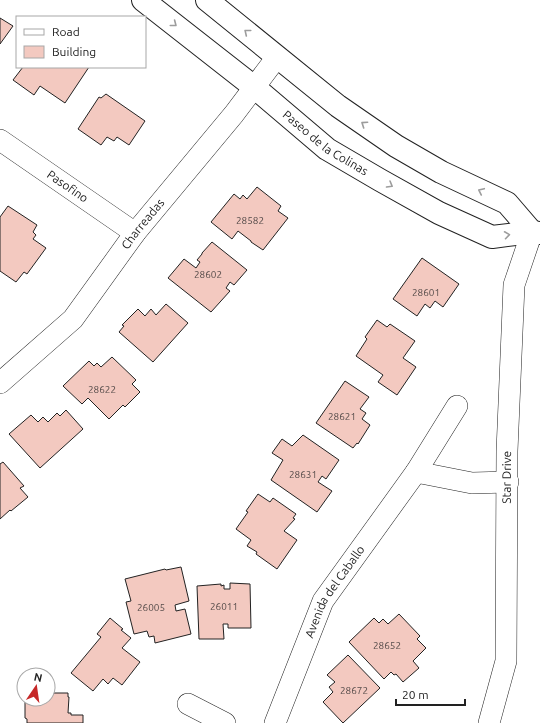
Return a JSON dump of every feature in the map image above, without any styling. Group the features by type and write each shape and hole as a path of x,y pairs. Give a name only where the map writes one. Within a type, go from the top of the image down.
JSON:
{"main road":[{"name":"Paseo de la Colinas","path":"143,0 254,87 328,149 439,213 492,237 536,232"},
{"path":"207,0 338,106 396,146 441,172 507,203 536,232"}],"street":[{"name":"Charreadas","path":"0,383 73,319 136,233 234,114 277,57"},
{"name":"Pasofino","path":"0,140 136,233"},
{"name":"Star Drive","path":"489,723 506,662 507,451 514,285 536,232"},
{"name":"Avenida del Caballo","path":"275,723 323,601 416,472 457,406"},
{"path":"416,472 472,483 508,482"},
{"path":"188,704 225,723"}],"building":[{"path":"0,18 13,26 0,44"},
{"path":"22,68 88,68 65,103 40,86 34,95 13,80"},
{"path":"106,94 145,121 129,145 117,137 114,141 107,137 101,145 78,129 99,97 101,98"},
{"path":"257,187 281,206 278,211 288,218 263,250 238,231 232,239 211,222 234,194 240,199 243,195 247,199"},
{"path":"8,206 37,225 33,232 36,235 33,239 46,248 27,274 24,272 16,282 0,271 0,217"},
{"path":"212,242 247,270 234,285 230,282 226,288 230,291 211,312 168,278 184,259 196,268 200,262 197,260"},
{"path":"422,258 459,284 443,307 435,301 430,308 425,304 417,316 393,299"},
{"path":"166,304 188,323 153,362 119,332 124,326 122,325 138,309 145,316 151,309 156,315"},
{"path":"377,320 387,327 390,324 415,341 403,358 416,367 397,395 378,382 383,375 356,356 367,339 365,337"},
{"path":"112,357 136,380 132,384 140,392 125,407 123,405 109,419 88,398 82,404 63,386 89,361 94,366 97,363 101,367"},
{"path":"345,381 369,397 360,409 366,413 362,419 370,425 358,444 357,443 353,448 316,423"},
{"path":"66,410 83,429 40,468 9,434 31,415 38,422 43,417 48,422 57,413 60,416"},
{"path":"303,435 339,460 326,479 322,476 318,482 332,491 317,512 271,480 283,460 272,453 282,439 292,446"},
{"path":"3,462 24,486 20,488 28,497 0,519 0,464"},
{"path":"258,494 270,502 273,498 296,514 293,518 295,519 284,531 297,540 277,569 256,554 257,552 247,546 251,540 236,529"},
{"path":"181,567 189,601 175,605 176,611 185,609 191,634 155,643 154,636 149,637 147,631 134,634 126,602 131,601 125,579 165,569"},
{"path":"230,583 250,584 251,628 228,628 228,624 223,624 224,639 199,639 197,586 221,584 221,586 224,585 224,589 230,589"},
{"path":"399,614 420,636 417,639 426,648 413,661 419,668 403,682 396,674 394,675 391,672 384,679 349,642 374,618 379,623 383,619 388,624"},
{"path":"110,618 131,638 122,648 140,662 122,685 113,678 108,684 103,679 93,691 71,673 101,637 97,634"},
{"path":"348,655 380,688 343,723 323,702 333,692 329,687 335,682 327,675"},
{"path":"56,693 68,693 68,713 71,713 71,715 83,715 83,723 27,723 27,719 25,718 25,707 56,707"}]}
